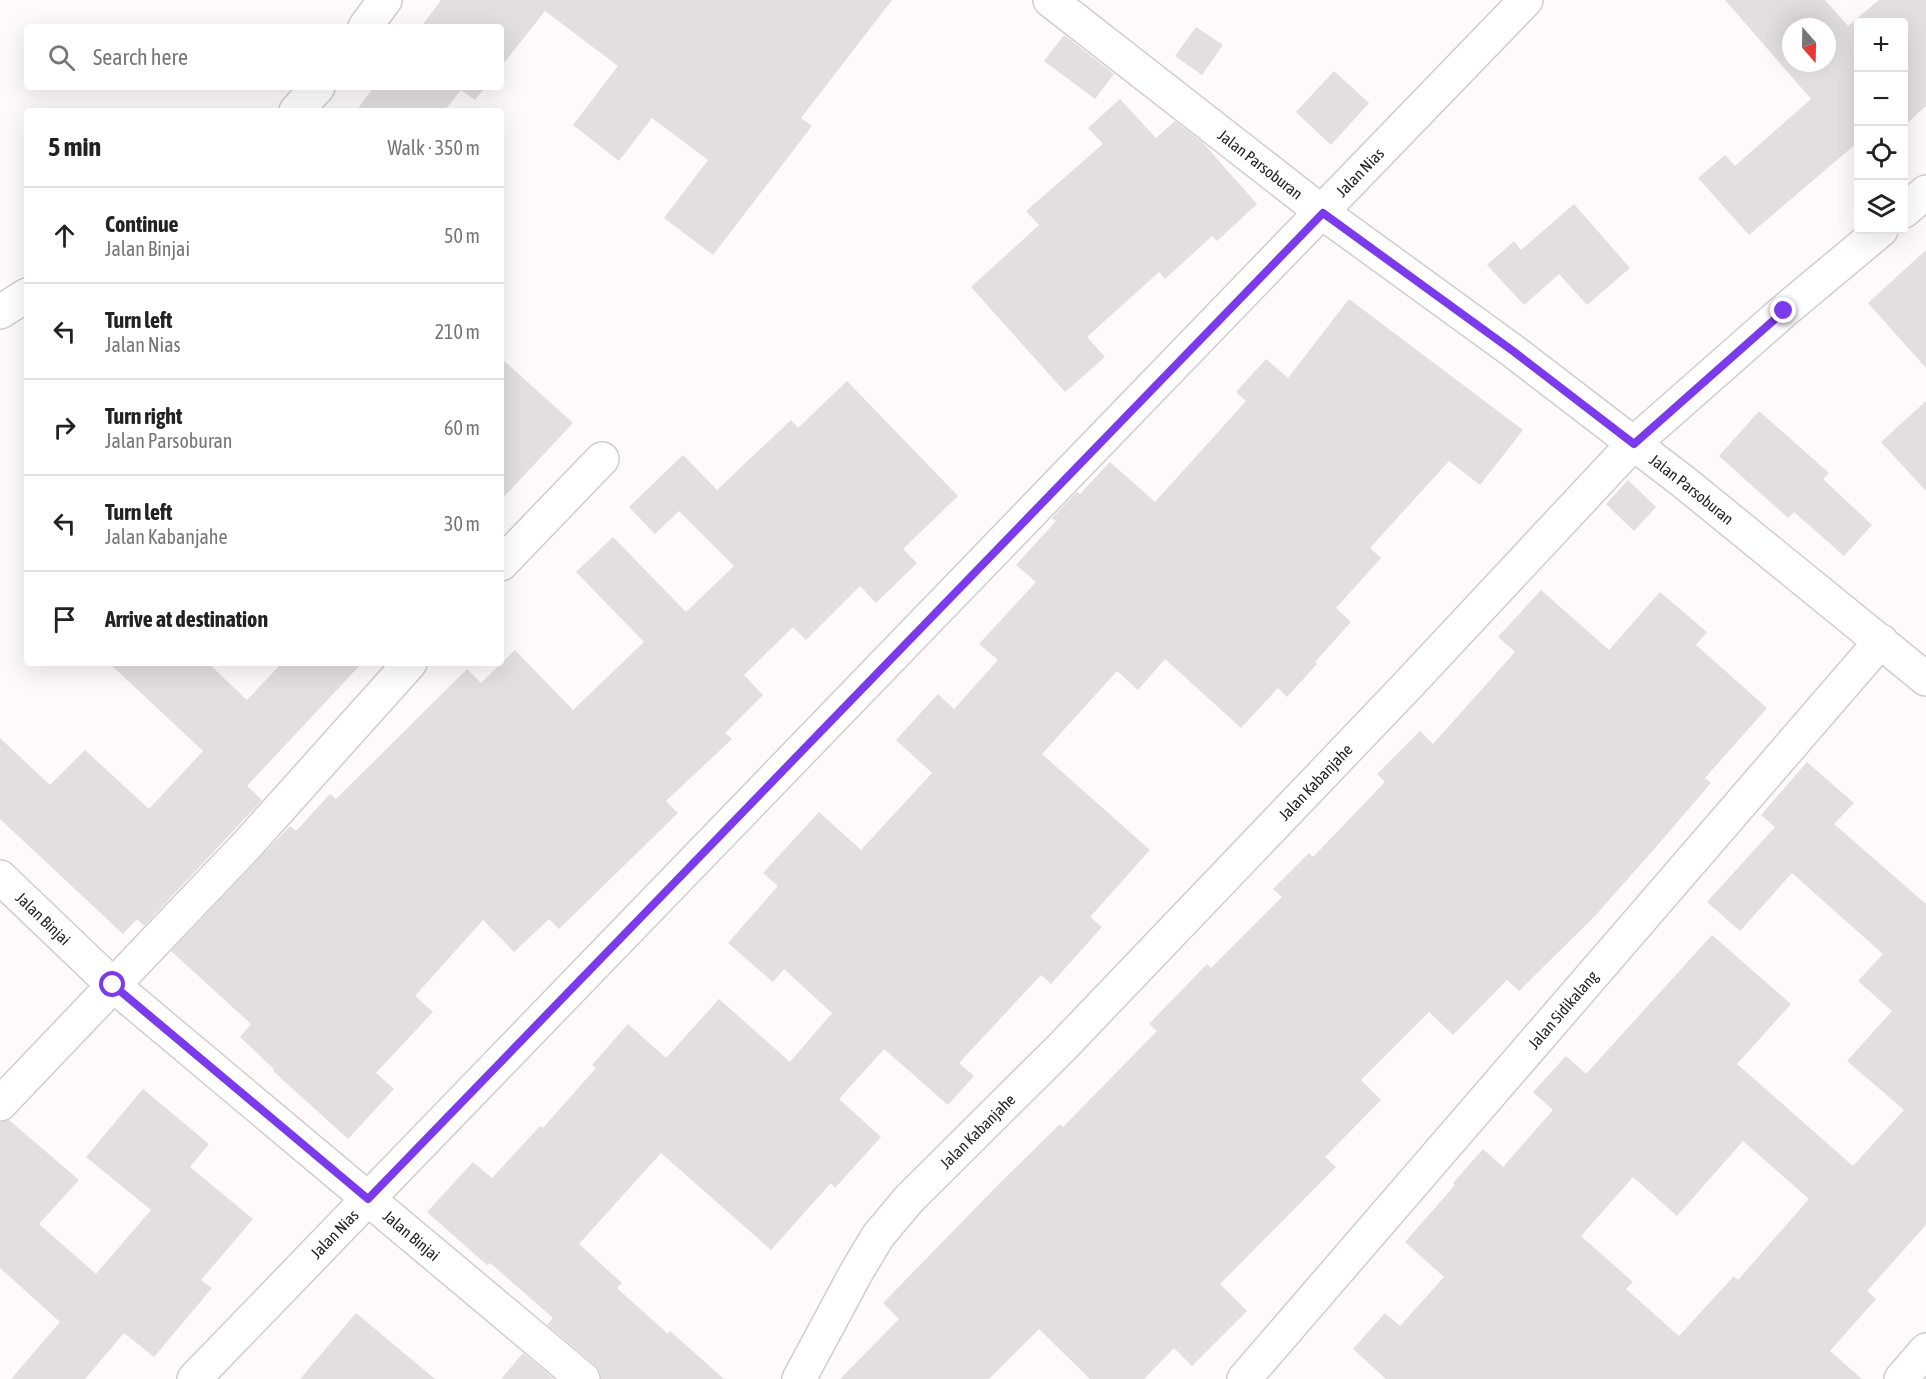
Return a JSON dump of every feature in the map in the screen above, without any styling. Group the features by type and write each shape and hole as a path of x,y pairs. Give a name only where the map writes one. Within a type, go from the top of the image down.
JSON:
{"street":[{"path":"367,24 385,0"},
{"name":"Jalan Parsoburan","path":"1050,0 1323,213 1513,351 1685,483 1926,679"},
{"name":"Jalan Nias","path":"194,1379 1323,213 1526,0"},
{"path":"299,108 315,90"},
{"path":"1908,208 1926,192"},
{"name":"Jalan Kabanjahe","path":"798,1379 856,1271 878,1236 909,1199 1072,1036 1399,695 1634,444 1784,311 1876,234"},
{"path":"0,312 24,297"},
{"path":"504,561 602,459"},
{"name":"Jalan Sidikalang","path":"1244,1379 1881,641"},
{"path":"0,1104 246,846 407,666"},
{"name":"Jalan Binjai","path":"0,876 113,985 583,1379"},
{"path":"1901,1379 1926,1350"}],"building":[{"path":"441,0 892,0 801,118 812,126 713,255 664,218 708,160 652,118 619,161 573,125 618,66 545,11 504,63 504,24 423,24"},
{"path":"1725,0 1825,0 1848,26 1854,21 1854,145 1749,235 1698,178 1725,155 1735,166 1811,99 1788,72 1836,72 1836,18 1782,18 1782,66"},
{"path":"1879,0 1926,0 1926,106 1908,122 1908,18 1858,18"},
{"path":"1196,27 1223,45 1202,75 1175,56"},
{"path":"1064,35 1114,74 1095,99 1044,61"},
{"path":"1334,71 1369,103 1331,145 1296,112"},
{"path":"372,90 461,90 446,108 358,108"},
{"path":"461,90 483,90 475,100"},
{"path":"1120,99 1156,138 1175,121 1202,142 1257,204 1217,241 1212,236 1165,279 1159,272 1087,337 1105,357 1065,392 971,287 1039,225 1026,211 1103,144 1088,128"},
{"path":"1574,204 1630,268 1587,305 1559,274 1524,305 1487,265 1514,241 1521,250"},
{"path":"1926,250 1926,368 1868,303"},
{"path":"1349,299 1523,430 1480,485 1449,461 1370,548 1381,558 1336,608 1351,622 1287,697 1278,688 1241,728 1165,659 1138,690 1117,671 1042,754 1150,850 1090,917 1102,927 1051,984 1041,975 959,1063 974,1076 948,1105 884,1049 839,1099 881,1137 835,1188 831,1183 771,1250 661,1153 579,1244 622,1283 617,1288 668,1334 670,1331 724,1379 601,1379 600,1372 595,1365 547,1325 553,1318 490,1263 487,1265 427,1212 473,1162 492,1178 540,1126 543,1128 596,1068 592,1065 628,1024 666,1058 719,999 790,1062 832,1013 784,969 773,982 728,943 778,886 763,873 819,812 861,850 932,773 896,740 938,694 954,709 998,660 979,644 1036,582 1016,565 1056,521 1052,518 1077,492 1080,494 1110,462 1155,502 1246,401 1236,392 1266,359 1288,378"},
{"path":"504,361 573,423 504,497"},
{"path":"847,381 958,496 903,549 917,563 876,603 860,586 806,640 793,627 744,675 763,695 725,733 732,739 666,801 678,813 559,929 549,919 514,952 483,920 415,996 433,1012 376,1073 394,1089 348,1139 273,1071 274,1069 240,1037 251,1024 171,951 290,826 296,831 330,794 336,799 467,669 481,683 499,666 504,666 504,661 515,650 573,710 644,642 576,572 613,537 686,612 734,566 679,511 655,534 629,507 683,455 717,490 791,420 798,428"},
{"path":"1926,401 1926,491 1881,442"},
{"path":"1759,411 1829,473 1823,479 1872,525 1844,556 1794,512 1788,518 1719,456"},
{"path":"1628,480 1656,507 1634,531 1606,504"},
{"path":"1541,590 1609,650 1660,592 1707,632 1696,645 1767,708 1705,778 1711,783 1656,847 1594,917 1519,991 1507,980 1453,1035 1429,1012 1361,1080 1381,1100 1325,1157 1336,1167 1220,1284 1247,1311 1192,1366 1174,1348 1144,1379 1090,1379 1039,1329 989,1379 840,1379 899,1319 883,1303 997,1186 1060,1124 1063,1127 1157,1031 1149,1024 1207,964 1211,968 1282,897 1273,889 1309,853 1313,857 1385,782 1377,774 1420,731 1433,744 1515,652 1498,637"},
{"path":"112,666 211,666 247,700 279,666 359,666 247,786 262,800 144,926 137,919 123,934 0,819 0,738 50,785 85,750 149,809 203,751"},
{"path":"1807,762 1854,803 1834,824 1926,904 1926,1225 1867,1291 1876,1299 1830,1351 1862,1379 1386,1379 1353,1349 1385,1313 1400,1326 1444,1277 1405,1242 1483,1149 1503,1167 1553,1110 1533,1092 1566,1056 1586,1074 1712,935 1791,1004 1737,1064 1853,1166 1904,1110 1847,1061 1892,1011 1858,981 1883,954 1792,873 1740,931 1707,902 1775,827 1761,815","holes":["1743,1141 1809,1199 1738,1280 1734,1276 1679,1336 1626,1289 1633,1282 1581,1236 1633,1177 1677,1216"]},
{"path":"143,1089 209,1144 190,1167 253,1219 201,1280 212,1288 154,1357 124,1333 85,1379 11,1379 60,1322 0,1268 0,1122 9,1120 79,1180 39,1224 96,1274 151,1210 86,1157"},
{"path":"356,1313 435,1379 300,1379"},
{"path":"523,1353 554,1379 501,1379"}],"route":[{"path":"113,985 368,1199 1323,213 1513,351 1634,444 1784,311"}]}
